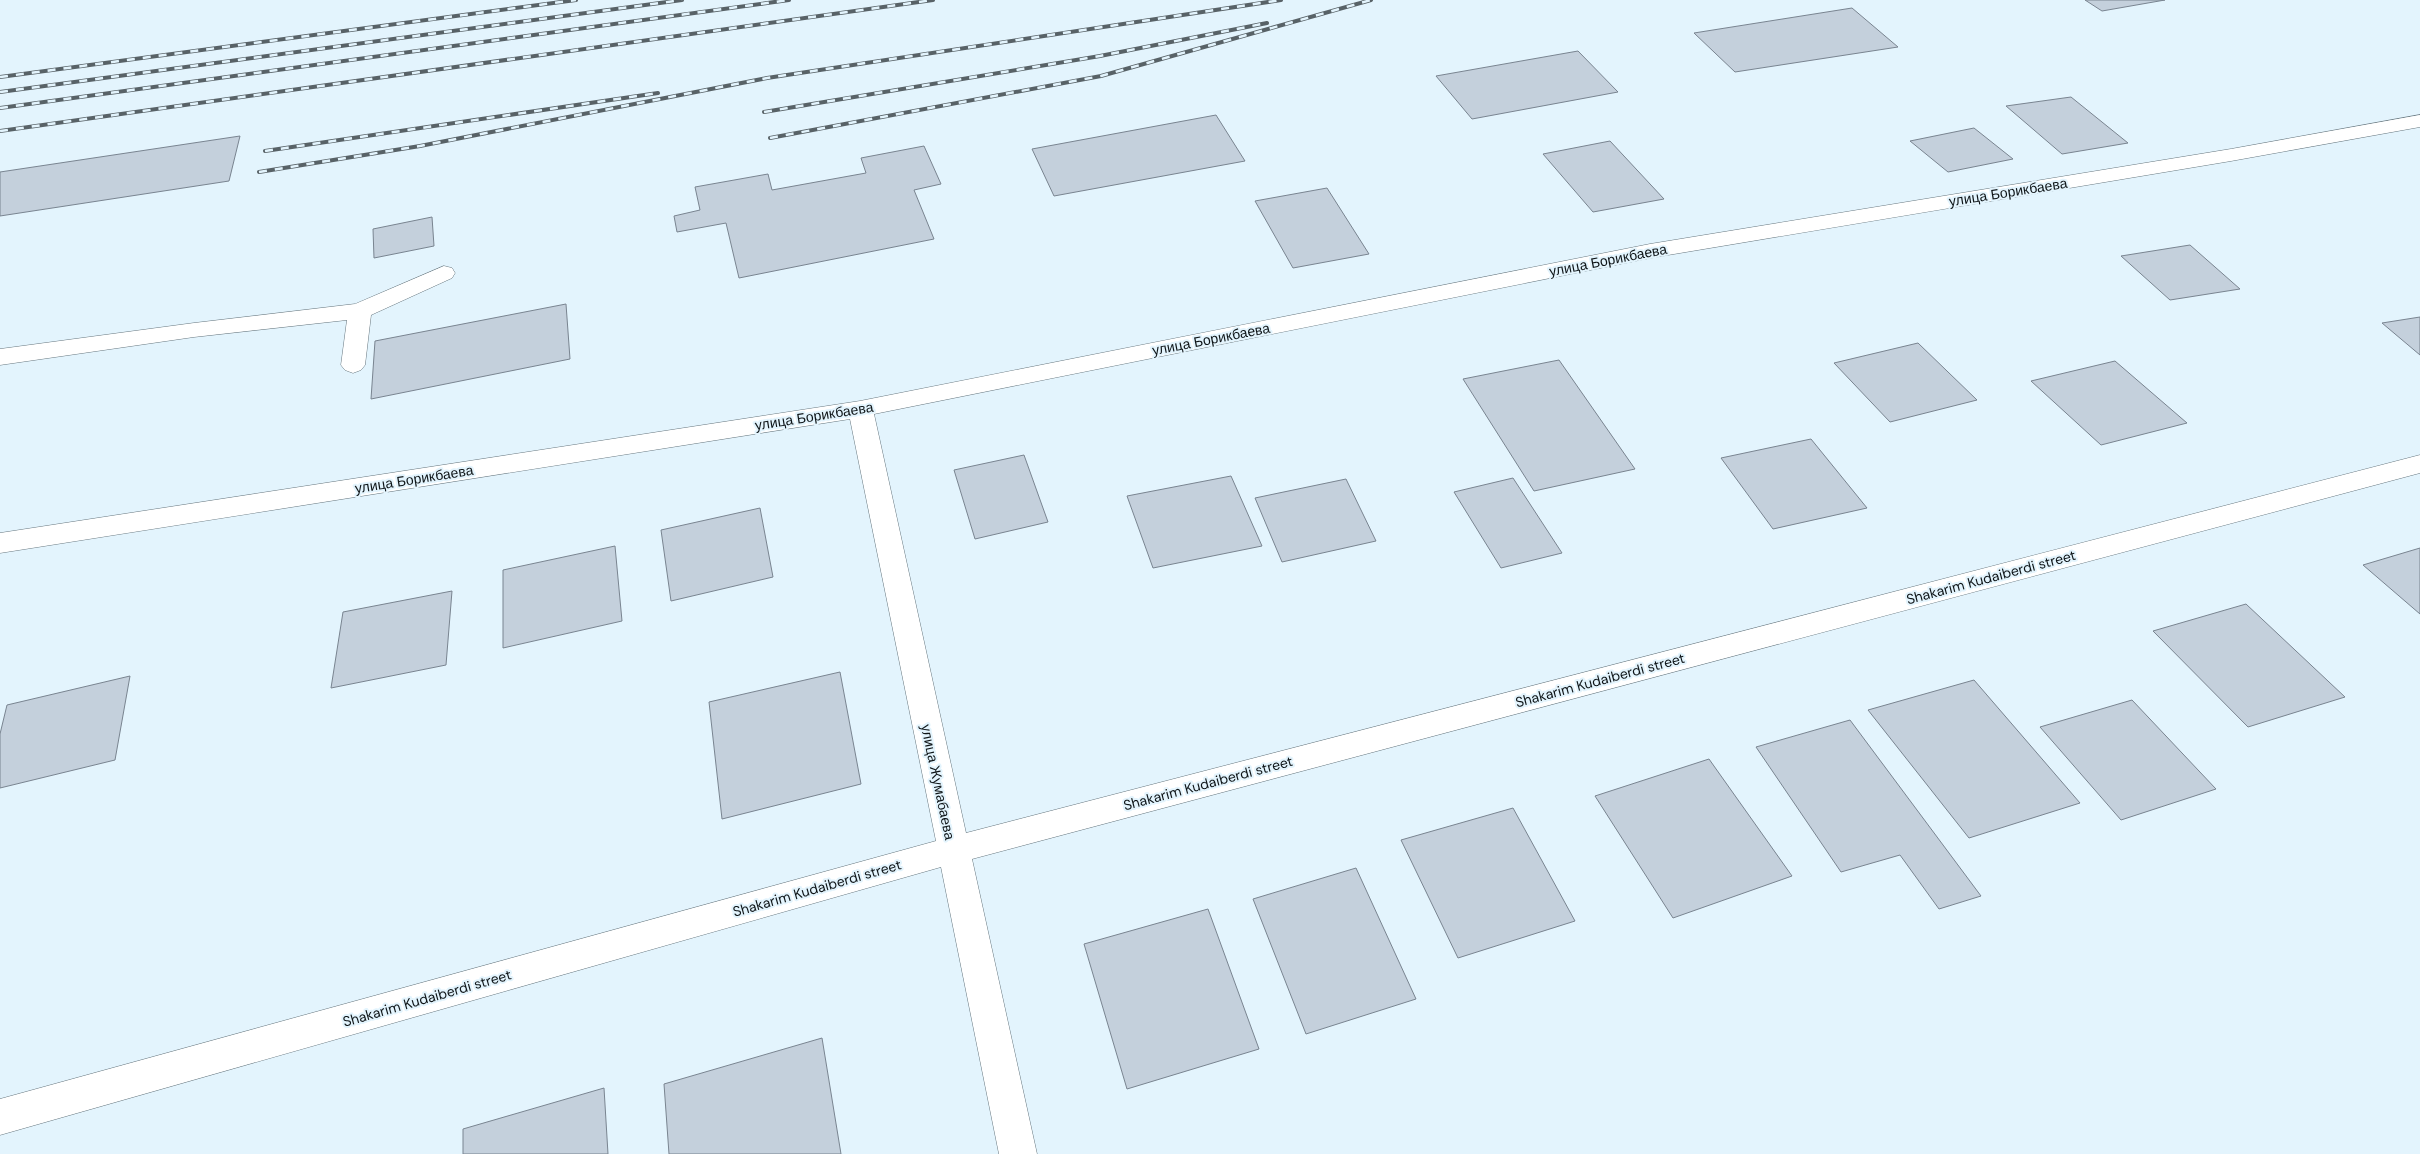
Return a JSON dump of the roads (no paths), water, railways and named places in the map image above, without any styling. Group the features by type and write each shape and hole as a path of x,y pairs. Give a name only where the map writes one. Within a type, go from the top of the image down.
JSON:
{"street":[{"name":"улица Борикбаева","path":"0,543 860,409 1650,251 2231,155 2420,120"},
{"path":"0,357 194,330 360,311 444,273"},
{"path":"353,365 360,311"},
{"name":"улица Жумабаева","path":"860,409 1018,1154"},
{"name":"Shakarim Kudaiberdi street","path":"0,1117 953,850 2420,464"}],"railway":[{"path":"0,77 576,0"},
{"path":"0,92 682,0"},
{"path":"0,108 789,0"},
{"path":"0,131 933,0"},
{"path":"259,172 420,146 767,78 1281,0"},
{"path":"770,138 1101,76 1371,0"},
{"path":"764,112 1100,56 1267,23"},
{"path":"265,151 658,93"}]}
